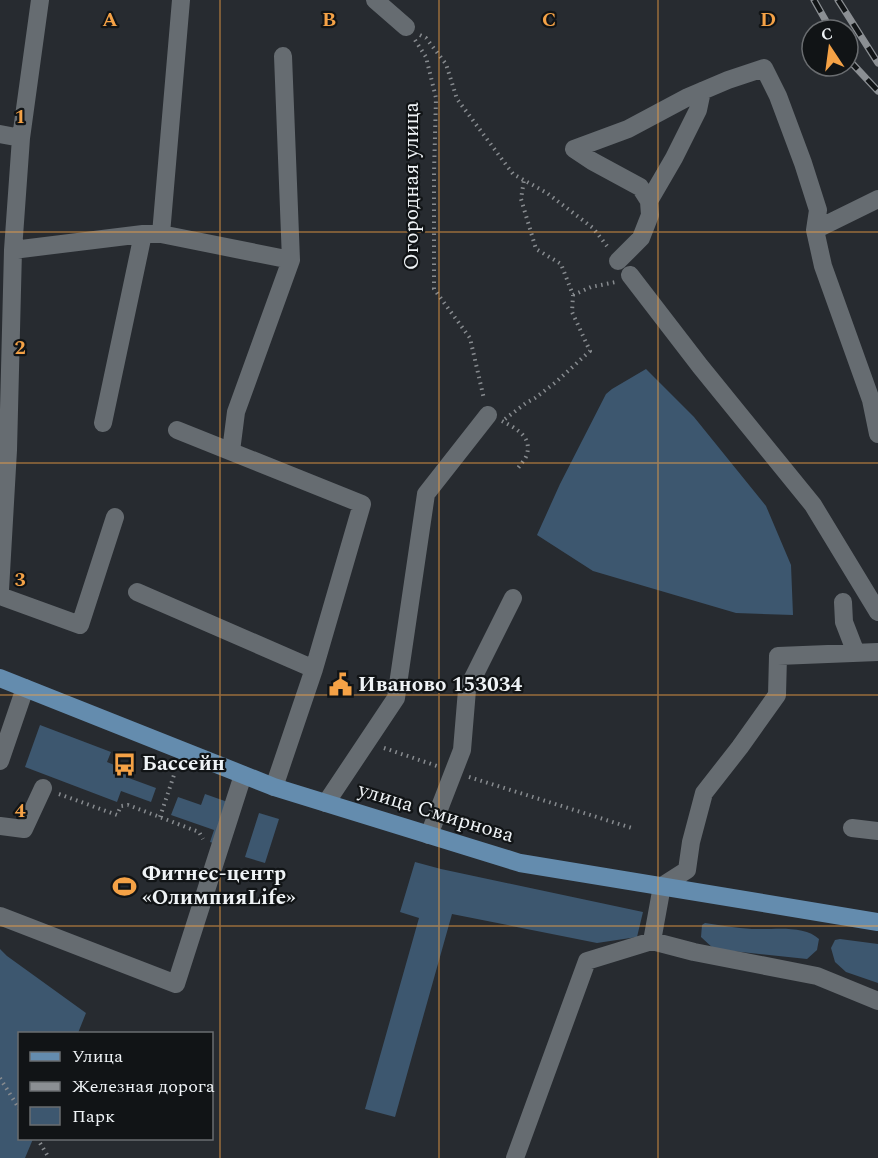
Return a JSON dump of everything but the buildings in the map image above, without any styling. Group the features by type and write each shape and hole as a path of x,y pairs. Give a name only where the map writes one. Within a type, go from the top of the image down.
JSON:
{"main road":[{"name":"улица Смирнова","path":"0,678 274,787 520,863 878,922"}],"street":[{"path":"0,590 13,250 21,138 40,0"},
{"path":"103,423 152,234 181,0"},
{"path":"375,0 406,27"},
{"path":"231,451 236,412 291,260 283,56"},
{"path":"618,261 641,238 650,215 649,201 640,187 574,149 628,129 702,91 764,68 778,96 818,210 815,230 823,266 875,398 878,434"},
{"path":"649,201 698,110 702,91"},
{"path":"0,134 21,138"},
{"path":"815,230 878,199"},
{"path":"13,250 152,234 291,260"},
{"path":"630,275 700,366 813,505 878,612"},
{"path":"326,803 396,698 426,494 495,418"},
{"path":"177,430 362,504 314,669 274,787"},
{"path":"0,596 80,625 115,517"},
{"path":"137,592 314,669"},
{"path":"429,835 462,750 467,690 513,598"},
{"path":"843,602 844,622 856,653"},
{"path":"652,941 662,886 687,870 691,842 704,794 777,696 778,656 878,652"},
{"path":"0,761 8,713 24,688"},
{"path":"0,916 176,984 243,775"},
{"path":"0,826 24,829 43,788"},
{"path":"852,828 878,831"},
{"path":"514,1158 587,961 652,941 694,952 817,976 878,1001"}],"path":[{"path":"406,27 426,38 446,64 458,99 513,174 547,193 593,228 618,261"},
{"name":"Огородная улица","path":"406,27 426,57 436,98 434,289 470,338 495,418"},
{"path":"495,418 535,398 590,351 572,312 573,295 561,264 536,249 522,200 524,180"},
{"path":"573,295 591,287 616,282 630,275"},
{"path":"495,418 518,429 527,440 527,454 516,471"},
{"path":"367,742 453,772 635,829"},
{"path":"160,817 175,772"},
{"path":"43,788 117,815 121,806 128,805 160,817 199,832 204,838 200,847 218,854"},
{"path":"0,1078 18,1107"},
{"path":"38,1140 49,1158"}],"green space":[{"path":"646,369 694,417 766,506 791,565 793,615 736,613 593,571 537,535 606,394"},
{"path":"40,725 111,752 107,762 129,771 126,777 156,788 151,802 121,791 117,802 25,767"},
{"path":"205,794 239,806 225,847 210,842 214,830 171,815 178,797 201,805"},
{"path":"259,813 279,819 265,863 245,857"},
{"path":"415,862 643,912 637,937 597,943 452,914 395,1117 365,1109 419,918 400,912"},
{"path":"705,923 746,929 805,931 819,939 817,950 807,959 714,949 701,937 702,925"},
{"path":"835,940 878,944 878,983 846,972 835,962 831,948"},
{"path":"0,949 86,1013 78,1032 18,1032 18,1140 33,1140 25,1158 0,1158"}],"railway":[{"path":"814,0 824,18"},
{"path":"838,0 878,63"},
{"path":"860,72 878,91"}],"place":[{"name":"Иваново 153034","path":"340,685"},
{"name":"Бассейн","path":"124,764"},
{"name":"Фитнес-центр «ОлимпияLife»","path":"124,886"}]}
